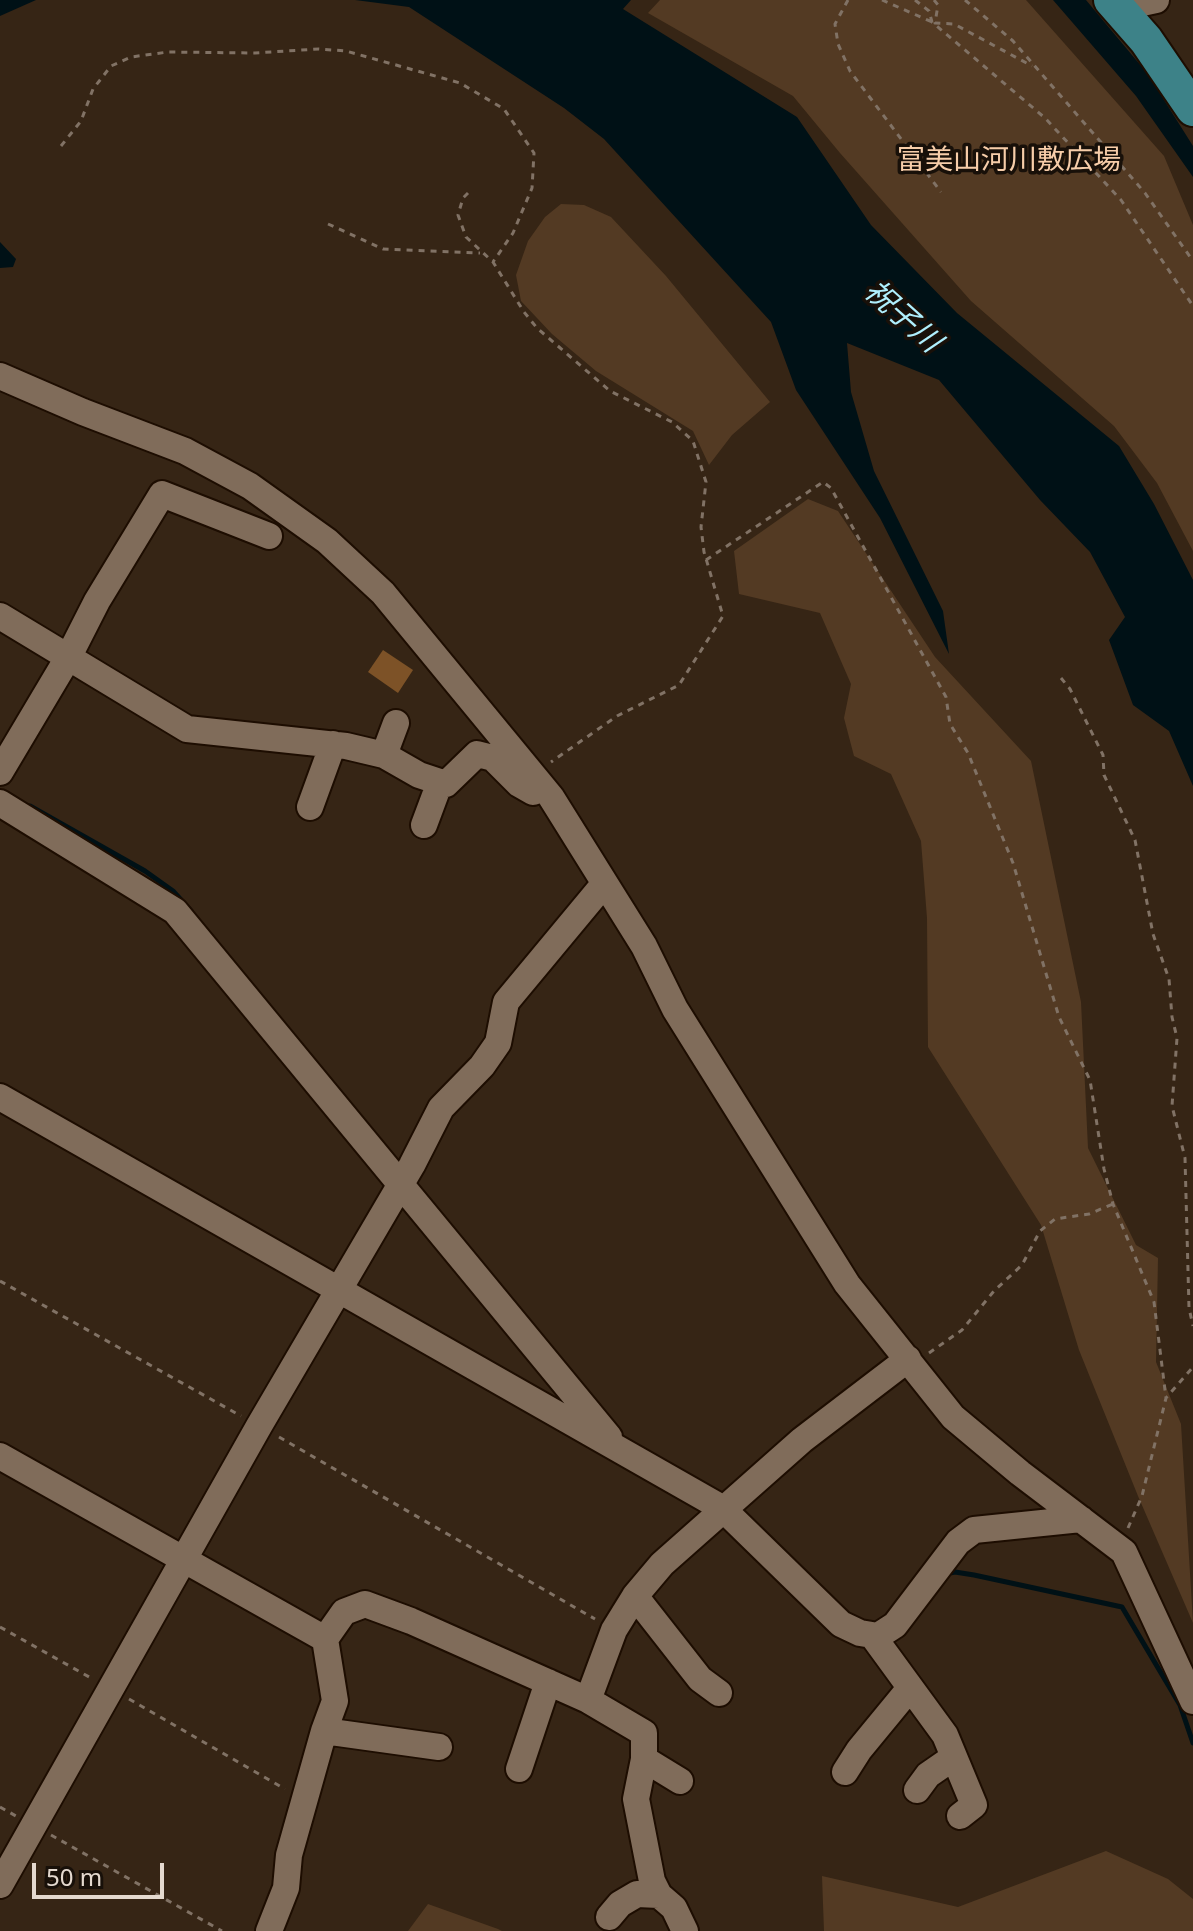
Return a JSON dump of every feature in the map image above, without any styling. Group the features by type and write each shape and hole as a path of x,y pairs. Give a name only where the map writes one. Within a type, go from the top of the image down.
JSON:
{"main road":[{"path":"1115,4 1168,70 1193,109"}],"street":[{"path":"1115,4 1156,0"},
{"path":"0,376 185,451 250,486 327,541 383,593 538,783 644,946 675,1009 847,1284 953,1417 1124,1552 1193,1701"},
{"path":"0,772 162,494 269,536"},
{"path":"0,616 187,729 333,744 384,755 419,775 446,784 477,754 493,758 519,784 533,793 538,783"},
{"path":"384,755 396,723"},
{"path":"310,807 333,744"},
{"path":"424,825 440,782"},
{"path":"0,803 175,911 618,1448"},
{"path":"0,1885 259,1426 340,1291 441,1108 482,1066 498,1043 506,1002 604,884"},
{"path":"0,1097 722,1508 841,1624 860,1633 883,1630 910,1604 958,1542 974,1530 1081,1519"},
{"path":"588,1700 614,1630 635,1596 662,1564 802,1440 910,1362"},
{"path":"0,1456 325,1639"},
{"path":"635,1596 700,1679 719,1693"},
{"path":"269,1931 286,1888 289,1855 335,1701 325,1639 344,1612 365,1604 588,1700 644,1733 644,1759 636,1799 652,1881 659,1895 674,1908 685,1931"},
{"path":"883,1630 910,1688 945,1735 974,1805 960,1816"},
{"path":"519,1769 548,1682"},
{"path":"845,1772 910,1688"},
{"path":"324,1731 439,1747"},
{"path":"917,1790 928,1775 954,1757"},
{"path":"644,1759 680,1781"},
{"path":"609,1917 620,1904 637,1894 659,1895"}],"path":[{"path":"848,0 835,24 838,44 850,71 941,192"},
{"path":"882,0 933,22 1045,118 1121,200 1193,306"},
{"path":"915,0 929,11 933,22"},
{"path":"933,22 938,5 934,0"},
{"path":"965,0 1013,41 1145,193 1193,261"},
{"path":"933,22 954,24 1036,68"},
{"path":"61,146 81,121 93,89 111,66 131,57 168,52 346,51 460,83 504,109 534,153 532,188 513,233 493,262"},
{"path":"468,193 463,198 458,215 466,237 493,262 537,328 610,391 672,422 693,441 706,482 701,527 706,560 723,616 679,685 617,716 538,783"},
{"path":"328,224 383,249 480,253"},
{"path":"706,560 823,482 831,488 946,697 950,724 968,753 1013,863 1059,1017 1090,1080 1104,1169 1113,1204 1154,1302 1166,1398 1150,1469 1128,1526 1124,1552"},
{"path":"1061,678 1070,689 1103,755 1104,775 1135,840 1153,934 1169,979 1177,1038 1172,1106 1185,1158 1189,1308 1193,1326"},
{"path":"910,1362 962,1330 994,1291 1022,1265 1040,1231 1055,1219 1089,1214 1113,1204"},
{"path":"0,1281 614,1630"},
{"path":"1166,1398 1193,1367"},
{"path":"0,1627 304,1800"},
{"path":"32,1825 222,1931"}],"green space":[{"name":"富美山河川敷広場","path":"660,0 1026,0 1164,156 1193,225 1193,551 1157,483 1114,426 971,301 793,96 648,13"},
{"path":"561,204 584,205 611,217 666,276 770,402 732,435 709,465 693,431 596,371 552,334 521,301 516,275 528,241 545,217"},
{"path":"808,499 838,511 935,657 1031,761 1081,1002 1088,1148 1136,1245 1158,1258 1156,1362 1181,1424 1193,1623 1079,1350 1041,1225 928,1047 927,918 921,841 891,774 854,756 844,718 851,684 820,613 739,594 734,551"},
{"path":"1106,1851 1168,1879 1193,1899 1193,1931 824,1931 822,1876 958,1907"},
{"path":"428,1904 498,1929 502,1931 408,1931"}],"water":[{"path":"0,0 36,0 0,16"},
{"name":"祝子川","path":"355,0 631,0 623,9 797,117 871,225 957,313 1119,446 1154,504 1193,580 1193,786 1169,731 1133,705 1109,640 1125,617 1090,552 1040,500 939,380 847,343 851,392 874,471 943,611 949,654 880,518 796,390 771,322 604,139 564,108 409,7"},
{"path":"1053,0 1086,0 1147,73 1193,146 1193,177 1136,96"},
{"path":"0,242 16,259 13,267 0,268"}],"building":[{"path":"383,650 413,670 398,693 368,672"}],"waterway":[{"path":"30,806 145,871 173,891 191,911"},
{"path":"945,1574 974,1575 1122,1607 1180,1705 1193,1743"}]}
